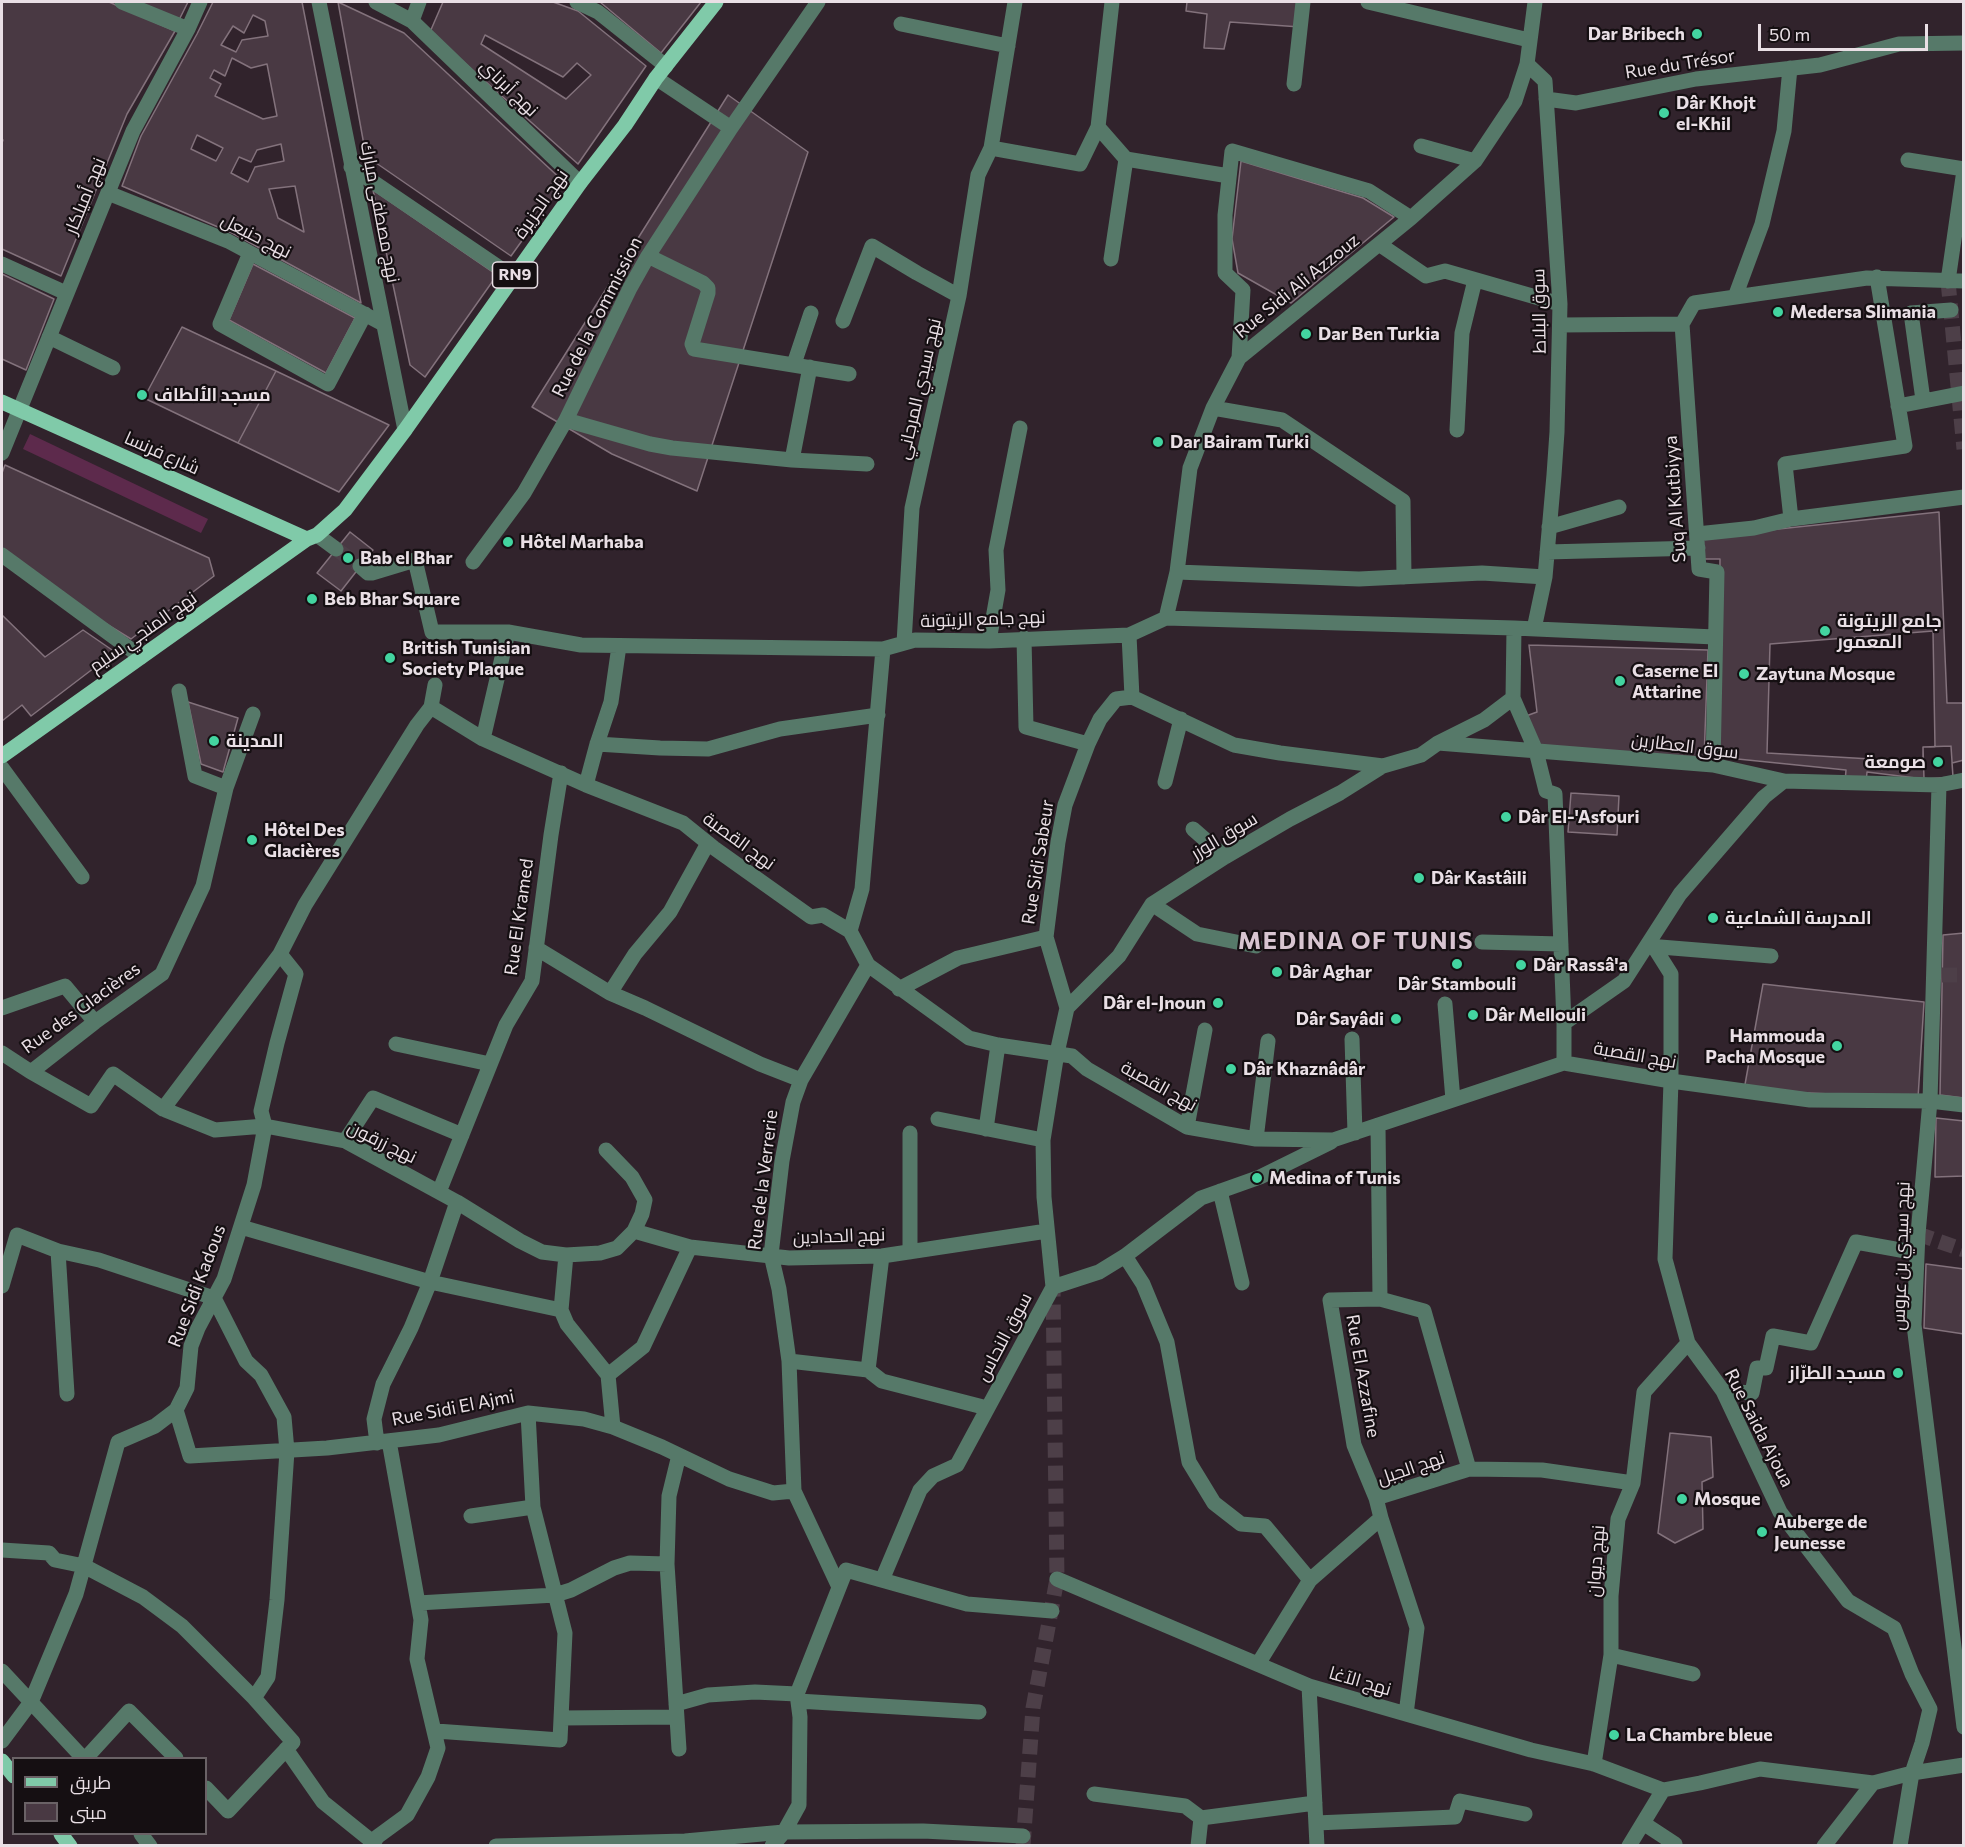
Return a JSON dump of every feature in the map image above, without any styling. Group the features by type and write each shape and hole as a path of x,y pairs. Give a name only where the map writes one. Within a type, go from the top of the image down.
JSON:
{"main road":[{"name":"نهج الجزيرة","path":"312,537 345,510 405,430 661,72 716,2"},
{"name":"شارع فرنسا","path":"2,402 312,537"},
{"name":"نهج المنجي سليم","path":"2,756 312,537"},
{"path":"2,1761 12,1774"}],"street":[{"path":"122,2 188,29"},
{"name":"نهج أميلكار","path":"2,453 133,131 200,2"},
{"name":"نهج مصطفى مبارك","path":"319,2 405,430"},
{"name":"نهج أبرناي","path":"376,2 412,21 580,183"},
{"path":"412,21 419,2"},
{"path":"577,2 598,12 661,72 731,128"},
{"name":"Rue de la Commission","path":"473,562 524,493 566,420 648,256 731,128 819,2"},
{"name":"نهج سيدي المرجاني","path":"904,643 912,508 959,296 978,175 991,148 1016,2"},
{"path":"991,148 1080,164 1098,127 1112,2"},
{"path":"1294,84 1303,2"},
{"path":"1368,2 1529,40"},
{"path":"1527,64 1535,2"},
{"path":"901,24 1008,46"},
{"name":"Rue du Trésor","path":"1546,99 1576,103 1696,79 1820,64 1899,44 1964,43"},
{"name":"سوق البلاط","path":"1527,64 1545,81 1560,304 1557,432 1545,577 1534,629"},
{"name":"Rue Sidi Ali Azzouz","path":"1166,618 1177,572 1191,468 1213,408 1239,358 1411,218 1475,161 1515,101 1527,64"},
{"path":"1735,297 1764,214 1784,131 1790,68"},
{"path":"1098,127 1126,159 1229,176"},
{"path":"1422,146 1475,161"},
{"path":"1239,358 1243,290 1226,273 1225,215 1232,151 1369,191 1411,218"},
{"path":"1111,259 1126,159"},
{"path":"1560,325 1682,324 1694,303 1877,277 1956,281 1964,169 1908,160"},
{"path":"351,167 513,277"},
{"name":"نهج حنبعل","path":"108,193 228,242 383,324"},
{"path":"1379,244 1426,276 1444,271 1560,304"},
{"path":"843,321 872,246 959,296"},
{"path":"250,253 220,324 328,384 365,314"},
{"path":"648,256 704,283 708,288 692,344 694,349 849,374"},
{"path":"2,264 66,293"},
{"path":"1791,519 1785,464 1905,446 1877,277"},
{"path":"1457,430 1462,333 1475,280"},
{"path":"1923,400 1911,313 1951,310"},
{"path":"794,364 811,313"},
{"name":"Suq Al Kutbiyya","path":"1682,324 1699,569 1717,572 1713,765"},
{"path":"49,337 113,368"},
{"path":"792,460 810,367"},
{"path":"1898,406 1964,393"},
{"path":"1213,408 1282,420 1403,501 1404,577"},
{"path":"566,420 672,448 792,460 867,464"},
{"path":"989,641 998,590 996,550 1020,428"},
{"path":"1547,552 1698,541 1791,519 1964,498"},
{"path":"1549,527 1619,507"},
{"path":"312,537 336,549"},
{"path":"2,555 141,657"},
{"name":"نهج جامع الزيتونة","path":"360,566 368,573 372,573 415,560 432,632 508,632 581,645 883,649 915,640 989,641 1129,635 1166,618 1515,628 1715,637"},
{"path":"1177,572 1359,579 1482,573 1545,577"},
{"path":"1515,628 1513,698 1536,751 1546,790 1555,794 1564,1063"},
{"path":"483,739 508,632"},
{"path":"1129,635 1132,697 1234,745 1383,766"},
{"path":"1024,638 1026,727 1088,744"},
{"path":"586,785 611,702 619,646"},
{"path":"849,931 862,889 883,649"},
{"path":"164,1109 280,954 305,905 417,725 431,707 435,685"},
{"path":"179,691 195,776 226,789"},
{"name":"Rue Sidi Sabeur","path":"1067,1008 1046,937 1065,805 1100,719 1116,699 1132,697"},
{"name":"سوق الوزر","path":"1067,1008 1119,956 1152,904 1290,819 1340,793 1383,766 1421,755 1438,743 1484,720 1513,698"},
{"name":"نهج القصبة","path":"431,707 483,739 586,785 683,823 811,916 823,915 849,931 868,965 969,1038 998,1045 1072,1056 1087,1069 1187,1127 1256,1139 1333,1140 1564,1063 1671,1082 1810,1100 1930,1101 1964,1105"},
{"name":"Rue des Glacières","path":"2,1053 31,1072 162,974 203,886 226,789 253,714"},
{"path":"597,744 708,748 780,729 878,715"},
{"path":"1165,782 1181,719"},
{"name":"سوق العطارين","path":"1438,743 1713,765 1784,781 1939,785 1964,780"},
{"path":"2,768 82,877"},
{"name":"Rue El Kramed","path":"439,1192 506,1025 532,981 561,774"},
{"path":"1564,1023 1624,981 1650,946 1680,894 1764,797 1784,781"},
{"name":"نهج سيدي بن عروس","path":"1939,785 1938,975 1917,1252 1914,1325 1964,1727"},
{"path":"1193,829 1225,857"},
{"path":"609,993 635,954 670,912 708,843"},
{"path":"1152,904 1197,934 1256,946"},
{"path":"899,989 958,958 1046,937"},
{"path":"1482,942 1561,944"},
{"path":"1650,946 1771,956"},
{"name":"Rue Saida Ajoua","path":"1650,946 1671,974 1671,1082 1665,1259 1688,1343 1723,1391 1780,1512 1848,1601 1894,1628 1929,1709 1922,1743 1912,1773 1900,1845"},
{"path":"536,948 609,993 760,1064 801,1080"},
{"name":"Rue Sidi Kadous","path":"176,1410 187,1388 191,1346 224,1279 254,1185 265,1126 261,1111 296,974 280,954"},
{"name":"Rue de la Verrerie","path":"794,1491 789,1361 779,1288 771,1255 782,1161 793,1102 801,1080 868,965"},
{"path":"2,1008 65,986 95,1022"},
{"path":"1445,1004 1453,1100"},
{"path":"1053,1287 1047,1231 1043,1140 1067,1008"},
{"path":"1187,1127 1205,1030"},
{"path":"1352,1039 1355,1133"},
{"path":"1256,1139 1268,1041"},
{"path":"396,1044 490,1064"},
{"path":"986,1129 998,1045"},
{"name":"نهج زرقون","path":"31,1072 91,1106 113,1074 164,1109 215,1130 265,1126 345,1142 457,1202 542,1252 566,1254 600,1252 617,1248 634,1231"},
{"path":"345,1142 373,1098 462,1135"},
{"path":"938,1119 1043,1140"},
{"name":"Rue El Azzafine","path":"1377,1498 1354,1445 1330,1300 1380,1299 1378,1125"},
{"path":"910,1132 910,1252"},
{"name":"سوق النحاس","path":"882,1580 920,1490 933,1476 957,1465 1053,1287 1099,1272 1125,1256 1201,1198 1260,1177 1333,1140"},
{"path":"606,1150 632,1177 645,1200 642,1214 634,1231"},
{"path":"1220,1191 1242,1283"},
{"path":"286,1749 323,1802 378,1843 407,1815 428,1777 438,1748 436,1731 417,1659 422,1620 383,1442 374,1419 383,1384 411,1328 430,1282 457,1202"},
{"path":"241,1227 430,1282 561,1310"},
{"name":"نهج الحدادين","path":"634,1231 690,1247 789,1258 882,1256 1047,1231"},
{"path":"2,1286 18,1234 58,1251 99,1260 214,1298 246,1361 261,1375 284,1417 287,1451 277,1600 268,1677 254,1698"},
{"path":"1723,1391 1752,1393 1757,1368 1766,1368 1773,1336 1811,1343 1856,1242 1917,1252"},
{"path":"608,1375 643,1347 690,1247"},
{"path":"58,1251 67,1394"},
{"path":"566,1254 561,1310 567,1324 608,1375 612,1427"},
{"path":"868,1370 882,1256"},
{"path":"1125,1256 1143,1284 1167,1342 1189,1462 1214,1503 1241,1524 1264,1526 1310,1580"},
{"path":"1380,1299 1424,1311 1468,1469"},
{"name":"نهج ديوان","path":"1594,1764 1611,1655 1611,1596 1618,1519 1633,1482 1644,1392 1688,1343"},
{"path":"789,1361 868,1370 882,1381 987,1408"},
{"path":"2,1741 31,1702 76,1594 118,1442 155,1426 176,1410"},
{"name":"Rue Sidi El Ajmi","path":"176,1410 190,1456 287,1451 439,1435 528,1413 584,1419 612,1427 729,1479 773,1493 794,1491"},
{"path":"436,1731 560,1740 565,1633 534,1507 528,1413"},
{"path":"679,1455 669,1496 667,1564 679,1749"},
{"name":"نهج الجبل","path":"1406,1714 1416,1628 1381,1518 1377,1498 1468,1469 1542,1470 1633,1482"},
{"path":"794,1491 839,1587"},
{"path":"471,1516 534,1507"},
{"path":"1258,1664 1310,1580 1381,1518"},
{"path":"2,1550 49,1553 55,1560 84,1566 143,1597 182,1626 254,1698 293,1742 228,1811 207,1789"},
{"path":"418,1603 555,1595 630,1563 667,1564"},
{"path":"772,1845 784,1832 799,1805 800,1717 797,1697 846,1570 967,1604 1052,1611"},
{"name":"نهج الآغا","path":"1057,1579 1309,1686 1531,1750 1594,1764 1663,1790"},
{"path":"1611,1655 1694,1674"},
{"path":"2,1671 83,1757"},
{"path":"1309,1686 1317,1845"},
{"path":"561,1718 676,1710 708,1695 755,1692 979,1712"},
{"path":"85,1757 129,1711 175,1757"},
{"path":"1629,1845 1663,1790 1700,1784 1760,1769 1873,1783 1912,1773 1964,1765"},
{"path":"1824,1845 1873,1783"},
{"path":"1094,1794 1185,1806 1202,1818 1315,1803"},
{"path":"1316,1823 1455,1817 1460,1801 1525,1814"},
{"path":"1198,1845 1202,1818"},
{"path":"1643,1822 1675,1844"},
{"path":"496,1845 685,1843 784,1832 923,1838 1023,1836"}],"shaded area":[{"path":"30,434 208,519 201,533 23,449"}],"building":[{"path":"2,2 109,2 175,31 127,114 61,276 2,249"},
{"path":"138,2 188,2 179,20"},
{"path":"213,2 302,2 361,303 232,233 122,186 141,136","holes":["253,15 265,21 268,36 242,40 236,52 221,45 233,26 244,33","232,58 251,68 267,64 277,116 263,119 215,96 221,84 210,78 214,70 225,76","197,135 223,148 216,161 191,149","281,144 284,161 255,167 248,182 231,173 239,157 251,162 257,150","295,186 304,232 278,218 269,189"]},
{"path":"338,2 404,33 564,182 511,256 366,156"},
{"path":"443,2 553,2 578,11 646,66 578,164 430,32","holes":["485,35 563,77 577,63 591,75 566,99 481,44"]},
{"path":"600,2 701,2 661,53"},
{"path":"1187,2 1302,2 1300,27 1230,22 1224,49 1204,48 1207,14 1186,11"},
{"path":"728,95 808,152 697,491 612,454 532,407"},
{"path":"1241,161 1363,198 1394,217 1291,303 1238,273 1232,239"},
{"path":"373,190 497,275 425,377 410,365"},
{"path":"253,264 355,318 326,373 229,320"},
{"path":"2,274 54,299 26,370 2,359"},
{"path":"182,327 276,371 238,443 144,398"},
{"path":"276,371 389,425 339,492 238,443"},
{"path":"5,465 209,558 214,576 131,639 95,617 2,550 2,473"},
{"name":"Zaytuna Mosque","path":"1939,512 1947,703 1964,703 1964,760 1952,763 1953,777 1924,779 1867,772 1866,783 1845,782 1846,770 1718,757 1720,559 1703,559 1703,537","holes":["1933,631 1935,747 1923,747 1923,762 1767,753 1770,644"]},
{"name":"Bab el Bhar","path":"350,532 373,550 341,591 317,573"},
{"path":"2,615 45,657 83,630 115,652 31,716 22,705 2,721"},
{"name":"Caserne El Attarine","path":"1529,645 1708,650 1704,760 1539,747 1526,716 1537,712"},
{"name":"المدينة","path":"188,702 238,718 223,772 201,764"},
{"name":"صومعة","path":"1951,746 1953,777 1924,779 1923,747"},
{"path":"1571,793 1619,796 1617,835 1568,832"},
{"path":"1964,933 1964,1098 1940,1095 1943,935"},
{"name":"Hammouda Pacha Mosque","path":"1763,984 1924,1002 1918,1098 1744,1090"},
{"path":"1936,1118 1964,1121 1964,1176 1935,1177"},
{"path":"1926,1264 1964,1269 1964,1334 1924,1328"},
{"name":"Mosque","path":"1670,1433 1711,1437 1713,1477 1702,1482 1703,1529 1675,1543 1658,1533"}],"tunnel":[{"path":"1948,281 1964,449"},
{"path":"336,549 360,566"},
{"path":"1942,975 1964,975"},
{"path":"1918,1234 1964,1250"},
{"path":"1023,1846 1033,1708 1057,1579 1053,1287"}],"place":[{"name":"Dar Bribech","path":"1697,34"},
{"name":"Dâr Khojt el-Khil","path":"1664,113"},
{"name":"Medersa Slimania","path":"1778,312"},
{"name":"Dar Ben Turkia","path":"1306,334"},
{"name":"مسجد الألطاف","path":"142,395"},
{"name":"Dar Bairam Turki","path":"1158,442"},
{"name":"Hôtel Marhaba","path":"508,542"},
{"name":"Bab el Bhar","path":"348,558"},
{"name":"Beb Bhar Square","path":"312,599"},
{"name":"جامع الزيتونة المعمور","path":"1825,631"},
{"name":"British Tunisian Society Plaque","path":"390,658"},
{"name":"Zaytuna Mosque","path":"1744,674"},
{"name":"Caserne El Attarine","path":"1620,681"},
{"name":"المدينة","path":"214,741"},
{"name":"صومعة","path":"1938,762"},
{"name":"Dâr El-'Asfouri","path":"1506,817"},
{"name":"Hôtel Des Glacières","path":"252,840"},
{"name":"Dâr Kastâili","path":"1419,878"},
{"name":"المدرسة الشماعية","path":"1713,918"},
{"name":"Dâr Stambouli","path":"1457,964"},
{"name":"Dâr Rassâ'a","path":"1521,965"},
{"name":"Dâr Aghar","path":"1277,972"},
{"name":"Dâr el-Jnoun","path":"1218,1003"},
{"name":"Dâr Mellouli","path":"1473,1015"},
{"name":"Dâr Sayâdi","path":"1396,1019"},
{"name":"Hammouda Pacha Mosque","path":"1837,1046"},
{"name":"Dâr Khaznâdâr","path":"1231,1069"},
{"name":"Medina of Tunis","path":"1257,1178"},
{"name":"مسجد الطرّاز","path":"1898,1373"},
{"name":"Mosque","path":"1682,1499"},
{"name":"Auberge de Jeunesse","path":"1762,1532"},
{"name":"La Chambre bleue","path":"1614,1735"}],"district":[{"name":"MEDINA OF TUNIS","path":"1356,941"}]}
